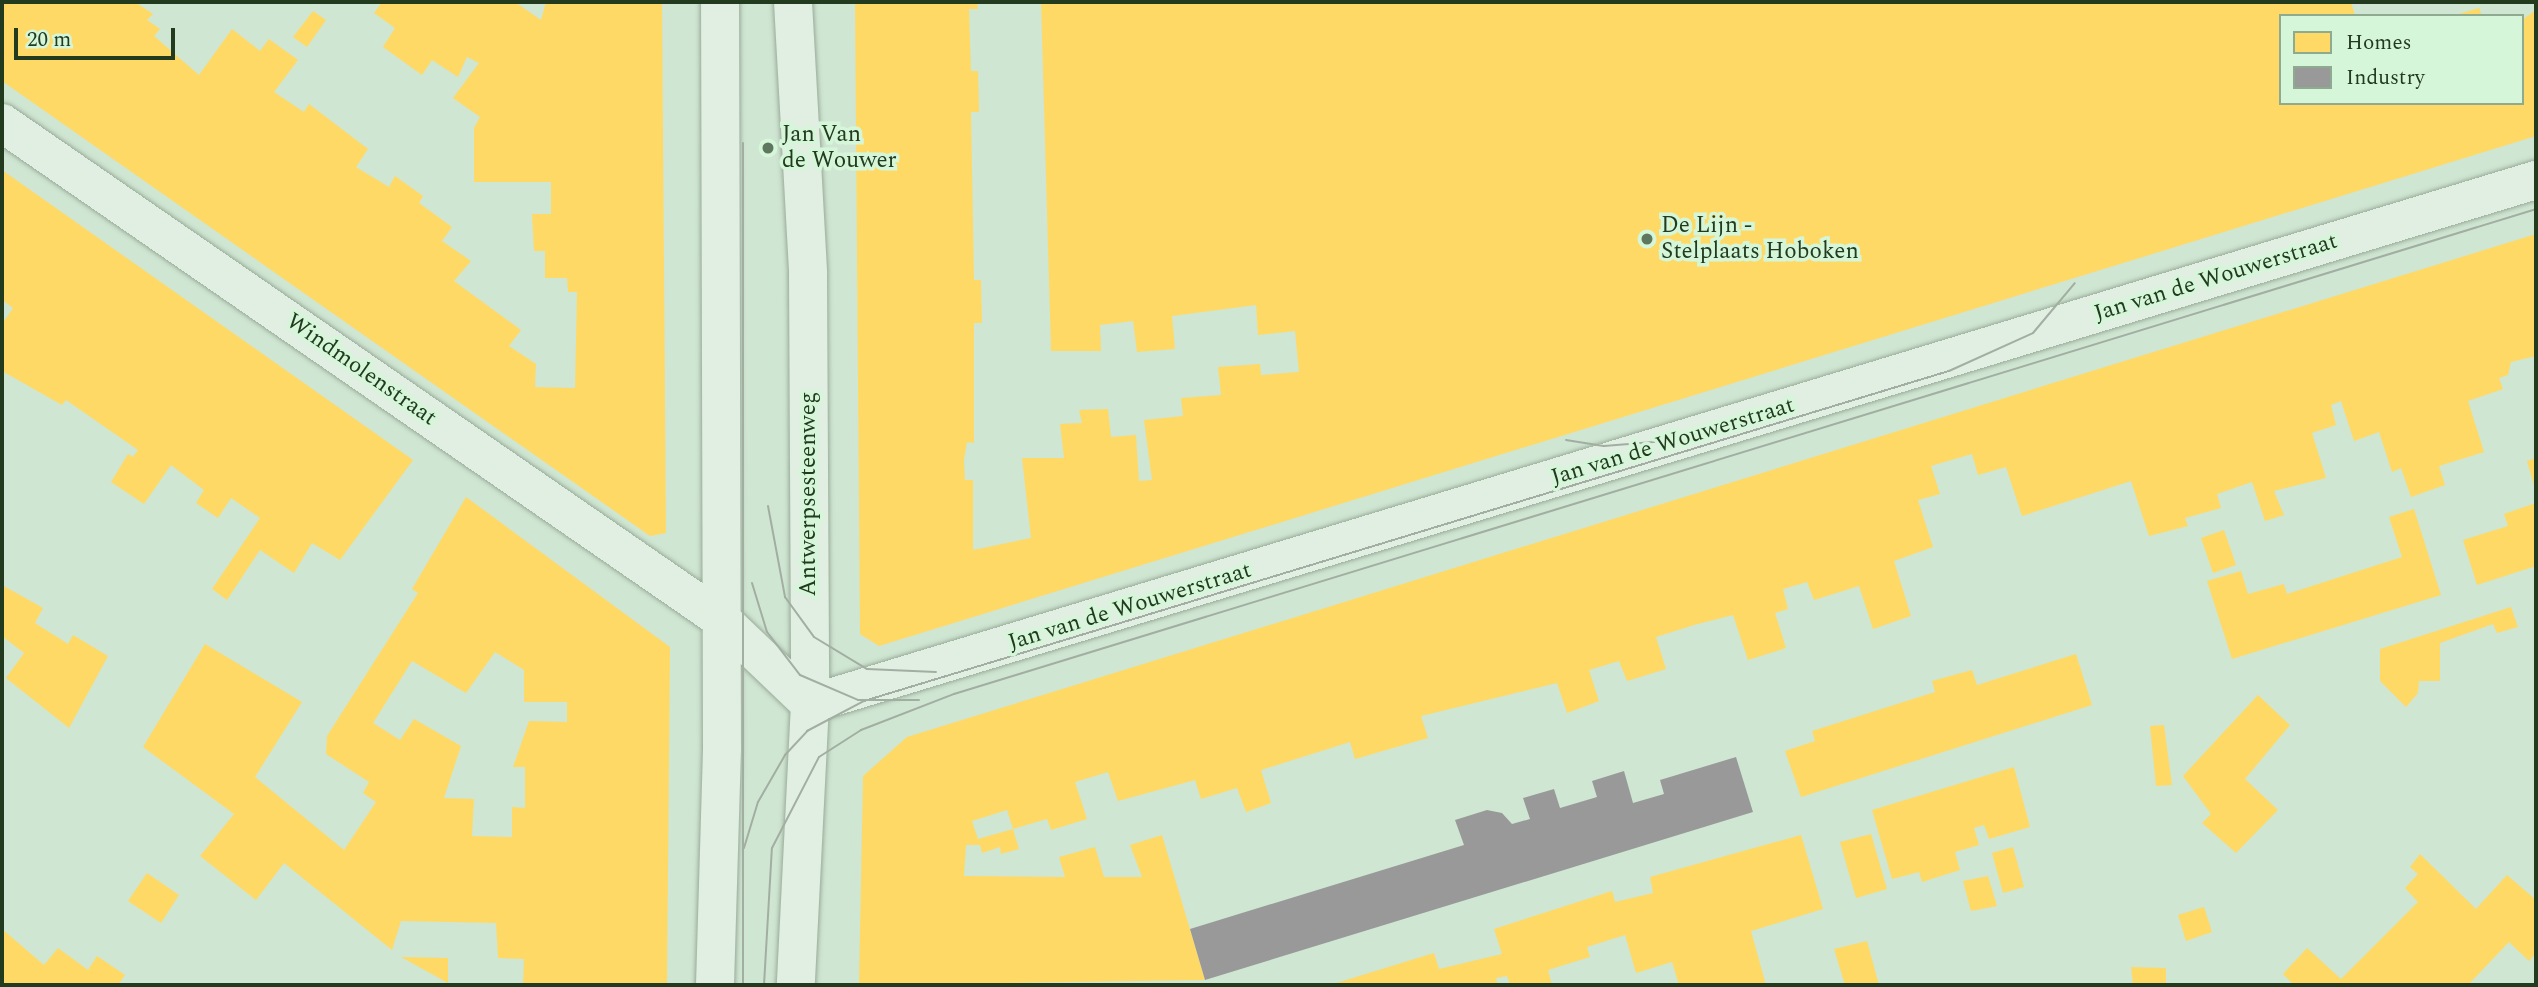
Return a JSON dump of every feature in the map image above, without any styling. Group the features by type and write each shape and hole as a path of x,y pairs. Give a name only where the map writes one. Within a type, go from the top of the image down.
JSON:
{"street":[{"path":"715,985 721,619 720,2"},
{"name":"Antwerpsesteenweg","path":"793,2 808,274 810,704 796,985"},
{"name":"Windmolenstraat","path":"2,122 721,619 810,704"},
{"name":"Jan van de Wouwerstraat","path":"810,704 2536,180"}],"building: Homes":[{"path":"2,2 135,2 153,14 147,20 160,29 154,36 199,75 232,29 260,51 269,39 298,60 274,92 304,112 309,104 368,149 356,167 389,187 395,176 423,196 419,203 452,227 442,241 471,261 454,281 521,330 509,346 536,364 535,387 575,388 577,292 568,292 567,278 545,278 545,251 534,251 532,214 551,214 551,182 474,182 474,128 480,117 453,98 479,63 467,57 458,77 432,60 422,75 383,47 395,28 374,13 382,2 515,2 541,20 546,2 662,2 666,533 650,536 2,81"},
{"name":"De Lijn - Stelplaats Hoboken","path":"855,2 977,2 978,9 969,9 971,71 978,71 979,112 971,112 974,280 981,280 982,323 974,323 974,443 967,442 964,460 965,480 973,480 973,550 1031,538 1022,458 1064,458 1060,424 1082,423 1079,410 1108,409 1111,437 1136,435 1139,481 1152,480 1144,420 1183,416 1181,398 1221,395 1218,367 1260,364 1261,375 1299,372 1295,331 1258,335 1256,305 1172,316 1175,349 1137,352 1133,321 1100,325 1101,351 1051,351 1041,2 2351,2 2354,14 2279,14 2279,105 2524,105 2524,19 2536,10 2536,136 879,646 860,634"},
{"path":"2479,8 2481,14 2459,14"},
{"path":"313,11 326,20 307,47 293,37"},
{"path":"2,170 413,460 340,560 312,543 294,573 260,550 227,600 212,589 260,518 231,498 218,518 196,503 204,490 171,465 144,504 111,482 128,454 133,457 138,450 66,400 62,405 2,371 2,324 13,308 2,300"},
{"path":"2536,234 2536,356 2511,362 2508,375 2499,378 2503,389 2468,401 2484,452 2439,466 2445,485 2411,497 2401,468 2392,472 2379,432 2354,441 2341,401 2331,405 2336,425 2312,433 2326,478 2274,491 2284,515 2265,521 2252,482 2217,494 2221,508 2185,518 2188,526 2149,536 2131,481 2022,516 2006,467 1978,475 1972,454 1931,466 1940,494 1918,500 1933,547 1894,561 1911,616 1873,629 1859,586 1814,600 1807,582 1783,589 1788,609 1775,613 1786,648 1748,660 1733,615 1656,637 1666,669 1627,681 1619,661 1589,670 1599,701 1567,713 1557,683 1421,716 1428,738 1355,759 1350,742 1261,770 1271,803 1246,812 1237,788 1201,799 1195,780 1118,801 1108,772 1075,782 1087,819 1051,830 1047,819 1013,829 1019,849 1001,854 1000,847 982,853 980,845 966,845 964,876 1065,877 1059,857 1095,847 1104,877 1142,877 1130,845 1162,835 1205,980 859,985 863,776 907,737","holes":["1007,810 1013,829 978,839 972,821"]},
{"path":"2536,458 2536,492 2527,461"},
{"path":"466,497 670,647 667,985 523,985 524,959 498,958 496,923 401,921 392,950 284,863 256,900 200,856 234,814 143,747 205,644 302,702 255,777 344,850 376,802 363,793 369,782 326,754 327,736 418,593 412,589","holes":["495,652 524,670 524,702 567,702 567,722 529,721 513,767 525,767 525,808 512,807 512,837 472,836 474,799 444,798 461,746 414,719 400,740 373,723 412,661 466,693"]},
{"path":"2536,503 2536,566 2477,585 2463,540 2508,526 2504,514"},
{"path":"2414,509 2441,595 2232,659 2207,581 2241,571 2248,594 2284,584 2287,594 2402,557 2389,517"},
{"path":"2224,530 2236,565 2213,573 2201,538"},
{"path":"2,585 43,608 35,623 68,644 73,635 108,656 69,728 6,678 24,653 2,636"},
{"path":"2511,607 2518,627 2497,633 2493,624 2440,643 2440,681 2419,681 2418,693 2406,707 2380,681 2380,649"},
{"path":"2076,654 2092,705 1801,797 1785,751 1815,741 1812,731 1935,692 1932,681 1972,670 1977,685"},
{"path":"2258,695 2290,725 2245,779 2278,810 2236,853 2202,823 2211,814 2183,776"},
{"path":"2164,725 2172,785 2156,786 2150,726"},
{"path":"2014,767 2030,827 1989,839 1984,825 1974,828 1979,845 1955,852 1960,870 1922,882 1919,872 1892,879 1872,810"},
{"path":"1871,834 1887,889 1856,898 1840,842"},
{"path":"1801,835 1823,909 1751,931 1766,985 1679,985 1672,962 1636,973 1625,935 1587,947 1590,957 1548,970 1552,985 1510,985 1507,976 1496,978 1498,985 1330,985 1434,953 1439,969 1502,954 1494,929 1612,891 1615,902 1653,893 1650,877"},
{"path":"2013,847 2024,887 2003,893 1992,853"},
{"path":"2420,854 2476,909 2507,875 2536,900 2536,953 2529,961 2509,942 2468,985 2294,985 2283,974 2307,948 2341,979 2418,902 2405,888 2418,874 2410,867"},
{"path":"147,873 179,895 161,923 128,901"},
{"path":"1988,876 1997,906 1971,911 1963,881"},
{"path":"2204,907 2212,932 2186,941 2178,915"},
{"path":"2,929 44,965 58,948 88,970 97,956 125,975 118,985 2,985"},
{"path":"1867,941 1879,985 1845,985 1834,949"},
{"path":"401,957 448,958 448,983"},
{"path":"2131,967 2166,968 2166,985 2133,985"}],"building: Industry":[{"path":"1736,757 1753,812 1205,980 1190,929 1464,845 1455,820 1487,810 1502,813 1512,824 1530,819 1523,798 1554,789 1560,808 1597,797 1592,781 1624,771 1633,803 1664,794 1660,780"}],"tram line":[{"path":"743,143 743,985"},
{"path":"764,985 772,848 819,757 861,730 954,694 2536,209"},
{"path":"744,848 758,802 785,755 807,731 864,701 1949,371 2033,333 2075,283"},
{"path":"1566,440 1604,446 1703,438"},
{"path":"768,506 785,597 814,637 867,669 936,672"},
{"path":"752,583 767,632 800,675 858,700 919,700"}],"place":[{"name":"Jan Van de Wouwer","path":"768,148"},
{"name":"De Lijn - Stelplaats Hoboken","path":"1647,239"}]}
